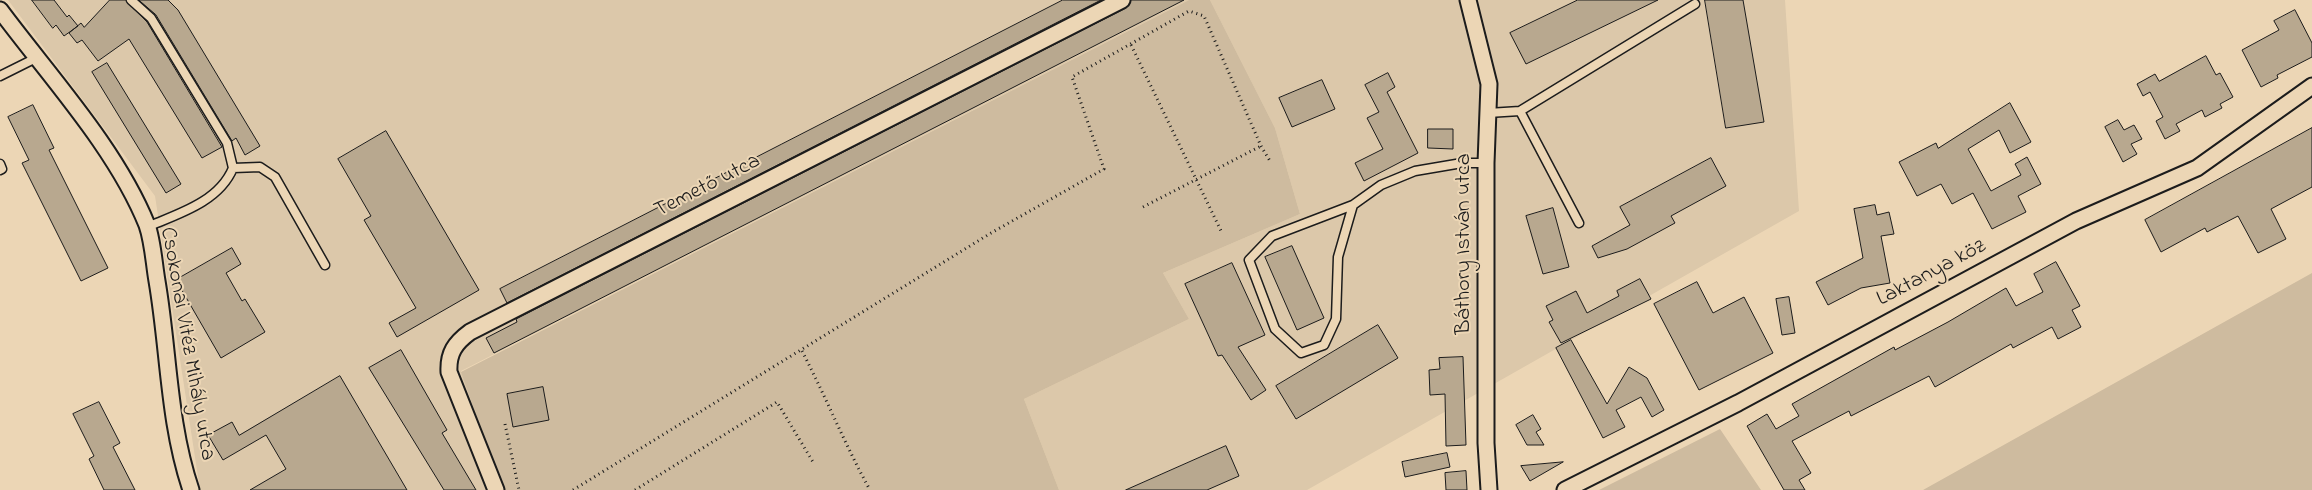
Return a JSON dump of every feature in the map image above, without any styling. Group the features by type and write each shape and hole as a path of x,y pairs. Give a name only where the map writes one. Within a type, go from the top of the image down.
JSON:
{"street":[{"name":"Temető utca","path":"496,490 449,372 451,354 458,340 470,332 1122,0"},
{"name":"Báthory István utca","path":"1468,0 1489,84 1486,163 1486,443 1489,490"},
{"name":"Csokonai Vitéz Mihály utca","path":"0,10 58,84 115,165 147,226 164,325 169,391 175,429 191,490"},
{"name":"Laktanya köz","path":"1565,490 1738,403 2076,221 2197,168 2312,86"}],"lane":[{"path":"131,0 151,18 172,52 227,143 233,168 224,184 188,211 147,226"},
{"path":"1488,113 1520,111 1695,4"},
{"path":"0,76 36,58"},
{"path":"1520,111 1579,223"},
{"path":"1353,206 1338,257 1336,319 1324,345 1301,353 1275,329 1249,260 1272,236 1353,206 1381,185 1415,171 1462,163 1486,163"},
{"path":"0,164 2,169 0,170"},
{"path":"233,168 260,167 275,177 325,265"}],"path":[{"path":"573,490 802,351 991,233 1104,169 1072,77 1189,11 1204,16 1261,146 1270,161"},
{"path":"1131,45 1222,233"},
{"path":"1143,207 1261,146"},
{"path":"802,351 824,393 848,452 870,490"},
{"path":"635,490 777,402 813,462"},
{"path":"505,424 519,490"}],"shaded area":[{"path":"8,0 1189,0 461,371 502,490 200,490 155,196"},
{"path":"1189,0 1210,0 1275,128 1300,214 1163,273 1189,319 1024,399 1059,490 502,490 461,372"},
{"path":"1210,0 1785,0 1799,211 1307,490 1059,490 1024,399 1189,319 1163,273 1300,214 1275,128"},
{"path":"2312,273 2312,490 1923,490"},
{"path":"1720,429 1761,490 1599,490"}],"building":[{"path":"32,0 54,0 67,17 69,15 78,26 64,36 56,25 53,28"},
{"path":"110,0 126,0 147,22 222,147 202,158 129,39 98,61 82,40 77,43 69,33 81,23 84,27"},
{"path":"139,0 168,0 178,10 260,146 245,155 236,138 232,141 156,15"},
{"path":"1063,0 1101,0 507,303 500,289"},
{"path":"1131,0 1184,0 494,353 486,338 517,322 516,319 1126,8"},
{"path":"1578,0 1658,0 1526,64 1510,33"},
{"path":"1705,0 1743,0 1764,122 1726,128"},
{"path":"2295,10 2312,43 2312,57 2277,75 2278,78 2261,87 2242,50 2279,30 2274,21"},
{"path":"2206,56 2216,75 2220,73 2233,97 2220,104 2222,108 2205,117 2202,110 2176,124 2180,131 2165,139 2156,121 2163,117 2150,92 2143,96 2137,84 2155,74 2159,81"},
{"path":"107,63 181,184 166,193 92,72"},
{"path":"1388,73 1395,87 1387,92 1418,153 1364,181 1355,163 1383,149 1367,118 1379,112 1365,85"},
{"path":"1322,80 1335,109 1292,127 1279,98"},
{"path":"2010,103 2031,142 2010,153 1999,130 1968,149 1991,191 2021,175 2015,164 2027,157 2041,184 2018,196 2026,212 1992,229 1973,193 1952,204 1941,184 1917,196 1899,162 1936,143 1938,148"},
{"path":"33,105 54,148 49,150 108,268 81,281 22,163 29,160 8,117"},
{"path":"2118,120 2124,130 2134,125 2142,139 2131,144 2137,154 2123,162 2105,127"},
{"path":"2312,128 2312,187 2271,209 2286,239 2258,253 2238,216 2207,232 2205,228 2161,252 2145,220"},
{"path":"1428,129 1453,129 1453,149 1428,148"},
{"path":"386,131 479,290 397,337 389,323 416,308 364,220 371,216 338,159"},
{"path":"1711,158 1726,186 1671,216 1675,223 1627,249 1598,258 1592,246 1630,225 1620,207"},
{"path":"1875,205 1877,215 1889,212 1894,234 1881,236 1890,283 1861,288 1828,305 1816,282 1863,258 1854,209"},
{"path":"1553,208 1569,267 1543,274 1526,216"},
{"path":"1292,246 1324,318 1297,330 1265,257"},
{"path":"232,248 241,264 226,273 242,301 245,299 265,332 221,358 176,280"},
{"path":"2056,262 2080,306 2072,310 2081,327 2058,339 2052,327 2013,348 2011,344 1935,387 1929,376 1851,416 1849,411 1792,441 1811,473 1799,480 1805,490 1784,490 1747,426 1767,414 1776,429 1799,416 1792,404 1894,347 1895,350 1948,322 2006,288 2016,306 2043,292 2034,274"},
{"path":"1232,263 1265,335 1238,347 1266,390 1251,400 1222,355 1218,356 1185,284"},
{"path":"1640,279 1651,299 1561,343 1549,322 1553,320 1546,306 1576,291 1587,313 1619,296 1617,291"},
{"path":"1697,282 1713,313 1744,297 1773,353 1699,390 1654,304"},
{"path":"1789,297 1795,333 1782,335 1776,299"},
{"path":"1378,325 1398,358 1296,419 1276,386"},
{"path":"1571,340 1607,404 1629,367 1647,378 1664,410 1652,417 1641,397 1616,410 1625,427 1603,438 1556,348"},
{"path":"401,350 447,430 442,433 476,490 444,490 369,368"},
{"path":"1463,357 1466,445 1446,446 1445,394 1430,395 1429,370 1440,369 1439,358"},
{"path":"340,376 407,490 250,490 286,469 266,435 223,460 208,435 232,422 239,435"},
{"path":"543,387 549,420 513,427 507,394"},
{"path":"99,402 120,443 113,447 135,490 104,490 89,459 94,456 73,414"},
{"path":"1533,415 1541,429 1536,432 1544,445 1527,445 1516,425"},
{"path":"1226,446 1239,476 1207,490 1126,490"},
{"path":"1447,453 1450,467 1405,477 1402,462"},
{"path":"1563,462 1530,481 1521,466"},
{"path":"1466,471 1467,490 1446,490 1445,473"}]}
